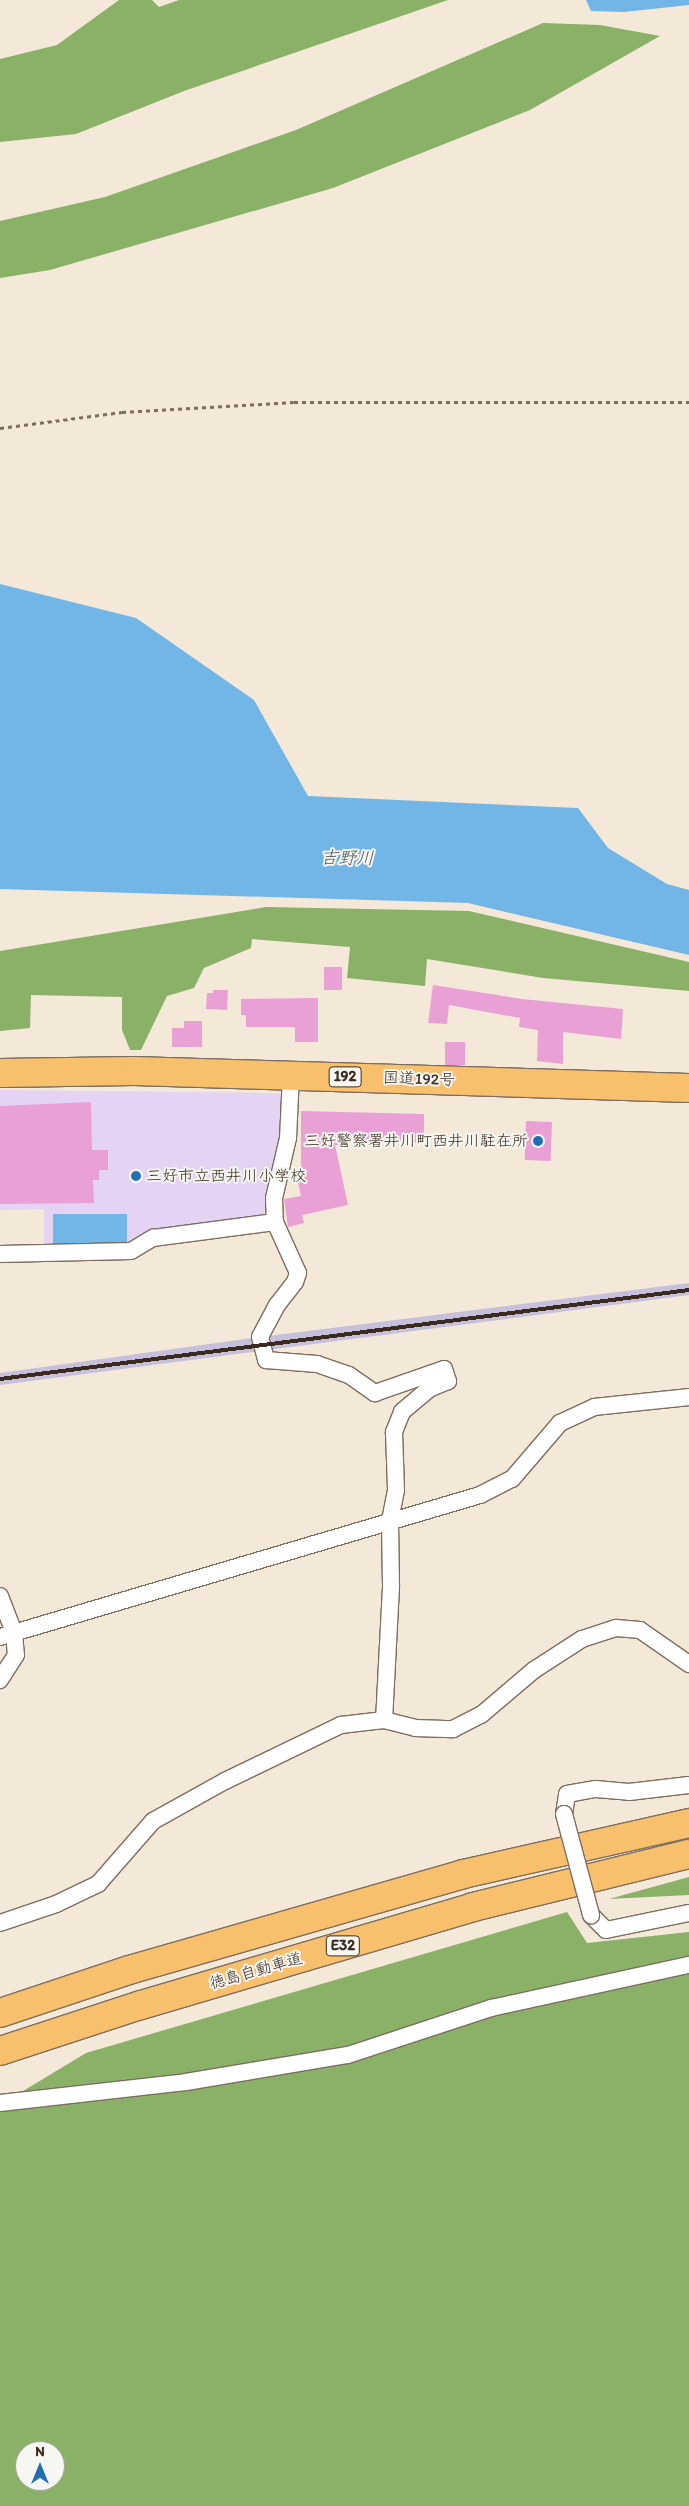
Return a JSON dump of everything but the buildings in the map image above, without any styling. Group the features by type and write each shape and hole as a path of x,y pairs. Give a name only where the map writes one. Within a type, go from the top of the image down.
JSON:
{"highway":[{"name":"国道192号","path":"0,1073 134,1071 689,1088"},
{"name":"E32","path":"0,2014 129,1970 463,1874 689,1823"},
{"name":"徳島自動車道","path":"0,2051 141,2005 473,1907 689,1854"}],"street":[{"path":"291,1075 288,1138 274,1198 275,1222 298,1272 296,1282 277,1305 260,1336 266,1360 317,1364 349,1375 375,1393 444,1369 448,1381 429,1390 402,1412 396,1421 394,1432 396,1490 390,1522 392,1587 384,1720"},
{"path":"0,1254 131,1251 153,1238 275,1222"},
{"path":"7,1635 480,1495 512,1479 560,1423 594,1407 689,1397"},
{"path":"0,1596 7,1635 16,1655 0,1680"},
{"path":"0,1923 56,1904 98,1884 153,1821 225,1781 341,1725 384,1720 415,1728 453,1729 481,1715 534,1670 582,1639 616,1628 640,1630 689,1664"},
{"path":"689,1785 629,1792 596,1789 567,1794 564,1814 591,1915 606,1930 689,1913"},
{"path":"0,2103 156,2086 348,2055 491,2008 689,1964"}],"path":[{"path":"0,428 122,412 294,402 689,402"}],"shaded area":[{"name":"三好市立西井川小学校","path":"0,1090 282,1093 279,1142 263,1218 125,1247 44,1249 44,1209 0,1210"},
{"path":"689,1283 689,1295 0,1385 0,1373 260,1337"}],"green space":[{"path":"119,0 152,0 159,7 179,0 448,0 184,91 76,134 0,142 0,59 57,45"},
{"path":"543,23 600,25 660,36 530,110 333,188 50,270 0,278 0,221 105,197 296,130"},
{"path":"266,907 469,911 689,962 689,991 543,978 427,959 425,986 347,978 350,947 252,939 251,948 204,968 194,988 167,996 141,1050 130,1050 122,1030 122,997 31,995 30,1028 0,1031 0,951"},
{"path":"689,1877 689,1895 609,1899"},
{"path":"567,1912 587,1943 689,1932 689,2506 0,2506 0,2105 86,2053"}],"water":[{"path":"586,0 689,0 689,5 624,12 591,11"},
{"name":"吉野川","path":"0,584 136,618 254,700 308,796 578,808 608,848 667,884 689,890 689,955 468,903 0,889"},
{"path":"53,1214 127,1214 127,1244 53,1244"}],"railway":[{"path":"0,1379 689,1290"}],"place":[{"name":"三好警察署井川町西井川駐在所","path":"538,1141"},
{"name":"三好市立西井川小学校","path":"136,1176"}]}
